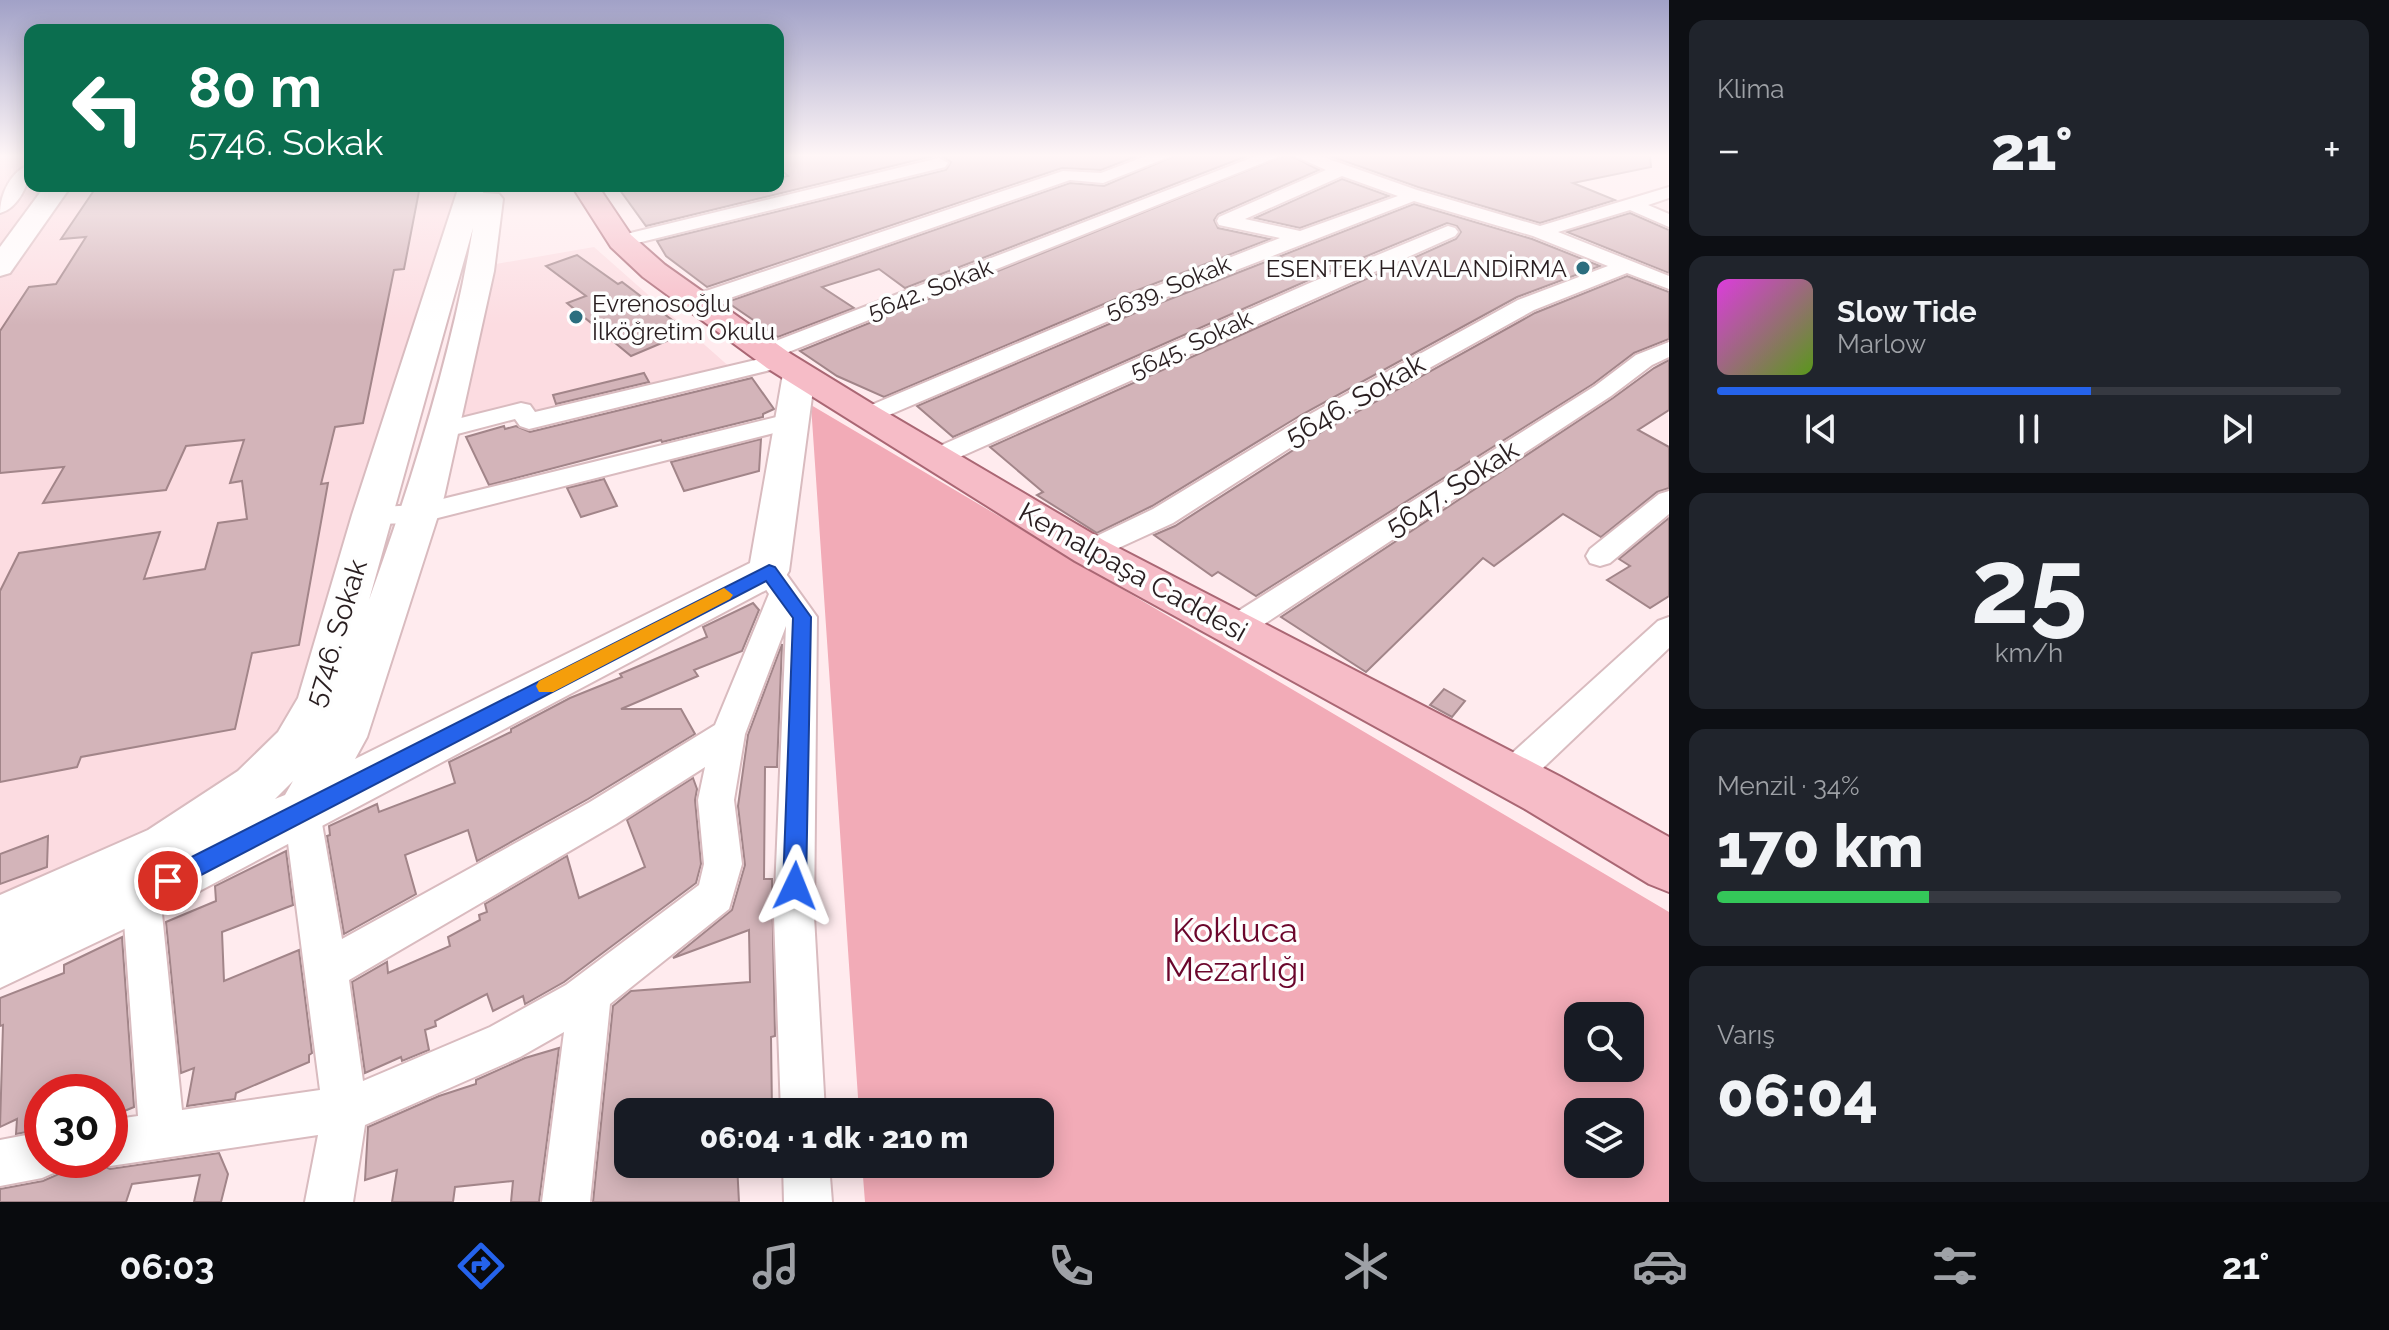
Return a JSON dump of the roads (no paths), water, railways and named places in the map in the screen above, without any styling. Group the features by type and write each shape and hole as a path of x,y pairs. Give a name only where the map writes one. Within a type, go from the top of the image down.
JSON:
{"main road":[{"path":"0,244 20,212"},
{"path":"0,267 39,212"},
{"name":"5746. Sokak","path":"6,949 58,899 166,847 256,786 295,746 320,702 371,515 464,212"},
{"path":"302,812 343,737 418,514 442,430 480,271 488,212"},
{"name":"Kemalpaşa Caddesi","path":"602,212 621,241 654,271 782,362 866,416 1090,551 1511,776 1669,866"},
{"name":"Kemalpaşa Caddesi","path":"611,212 621,241"},
{"path":"6,949 141,894 302,812 776,582 793,421 782,362"}],"street":[{"path":"621,241 739,212"},
{"path":"696,302 960,212"},
{"name":"5642. Sokak","path":"442,430 521,410 529,421 782,362 1139,212"},
{"path":"1246,212 1226,221 1297,236"},
{"name":"5639. Sokak","path":"866,416 1119,306 1297,236 1368,212"},
{"path":"1472,212 1540,232 1630,265 1669,283"},
{"path":"1540,232 1601,212"},
{"path":"1649,212 1669,221"},
{"name":"5645. Sokak","path":"935,458 1168,356 1250,315 1448,232"},
{"name":"5646. Sokak","path":"1090,551 1163,516 1312,423 1514,312 1630,265"},
{"name":"5647. Sokak","path":"1235,628 1603,391 1644,360 1669,349"},
{"path":"371,515 418,514 793,421"},
{"path":"1600,556 1669,500"},
{"path":"128,1140 345,1109 378,1099 505,1042 590,993 715,896 723,864 716,800 728,734 776,582"},
{"path":"776,582 802,617 794,916 802,1098"},
{"path":"1511,776 1668,631"},
{"path":"327,970 603,813 728,734"},
{"path":"302,812 345,1109 329,1202"},
{"path":"141,894 162,1134"},
{"path":"566,1202 590,993"},
{"path":"0,1163 24,1158"},
{"path":"807,1178 808,1202"}],"place":[{"name":"ESENTEK HAVALANDİRMA","path":"1583,268"},
{"name":"Evrenosoğlu İlköğretim Okulu","path":"576,317"}],"park label":[{"name":"Kokluca Mezarlığı","path":"1235,950"}]}
